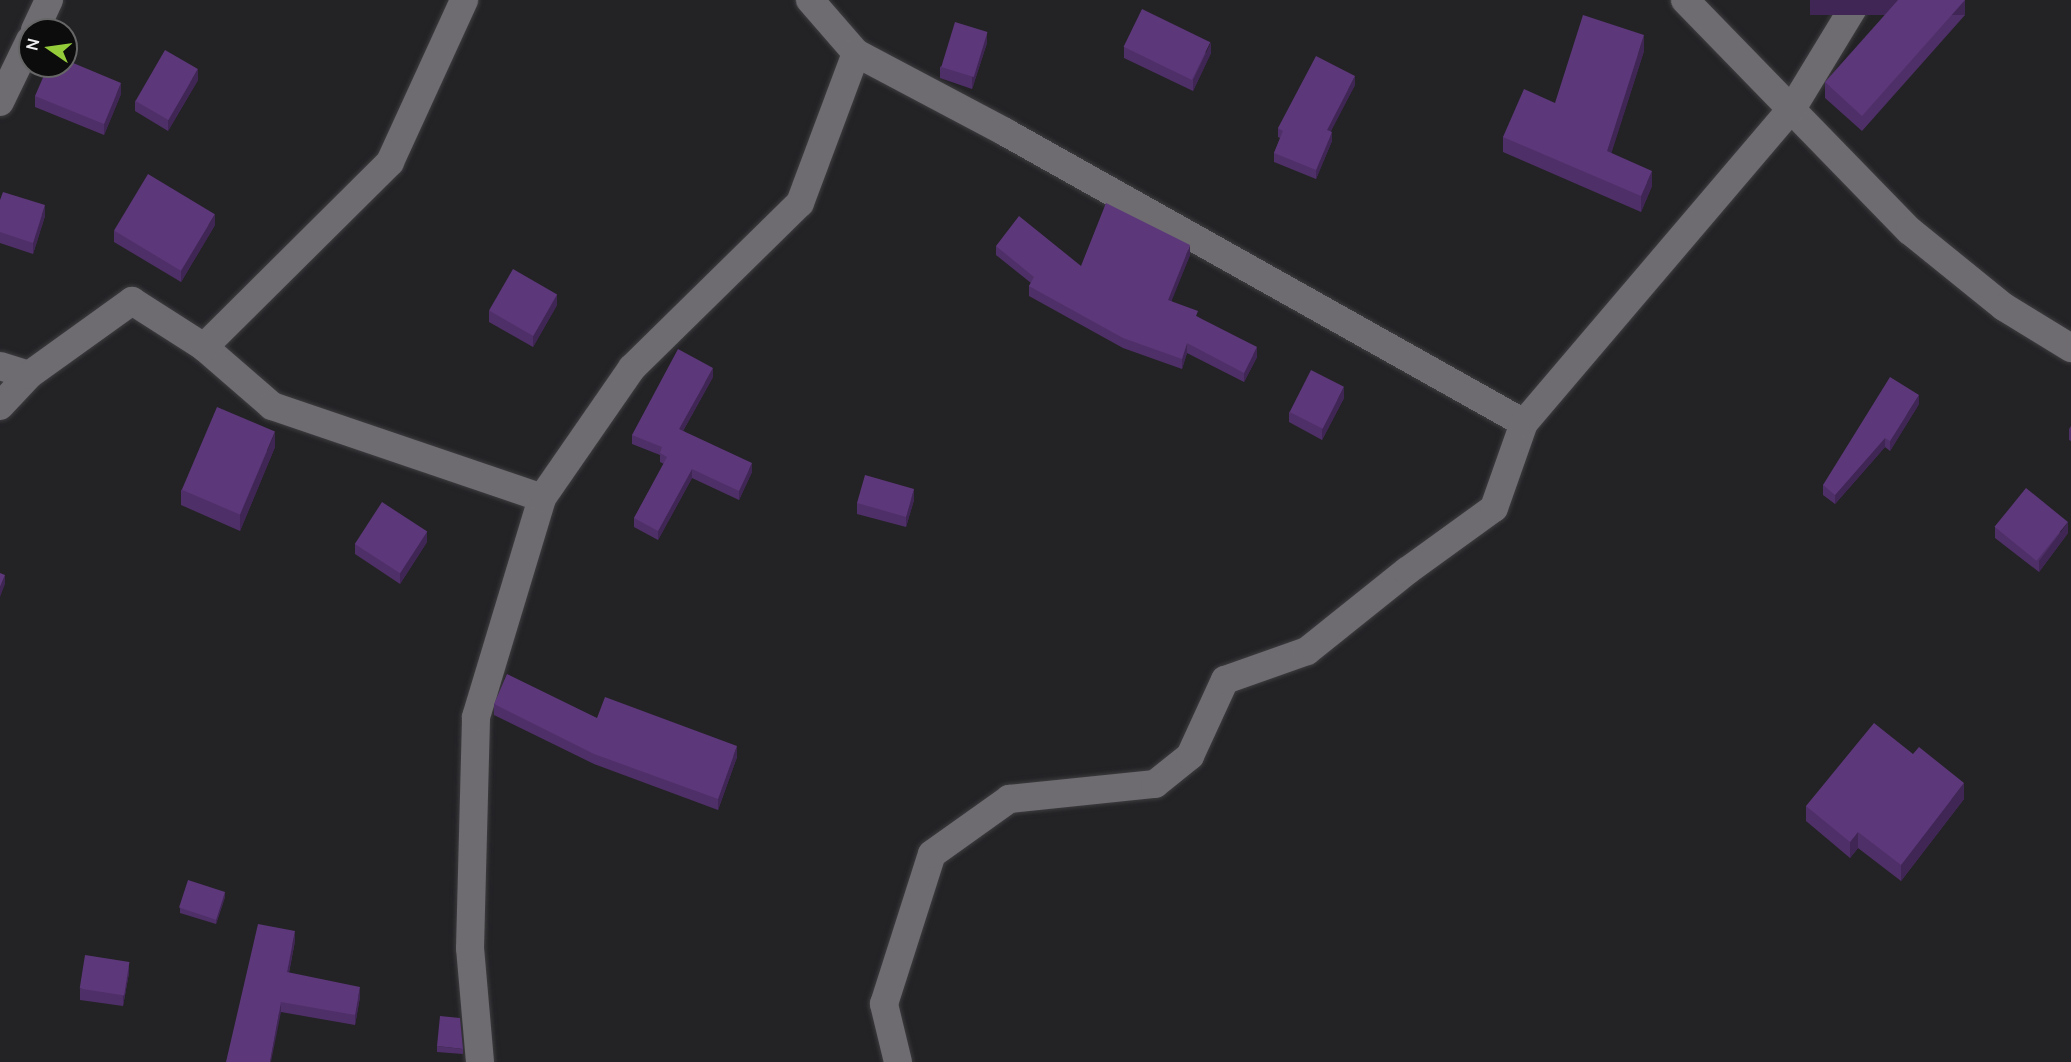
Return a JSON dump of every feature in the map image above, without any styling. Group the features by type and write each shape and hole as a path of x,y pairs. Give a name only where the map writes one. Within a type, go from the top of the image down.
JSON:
{"street":[{"path":"41,18 49,0"},
{"path":"204,347 390,162 464,0"},
{"path":"810,0 856,53 1005,132 1524,423"},
{"path":"1685,0 1793,107 1910,231 2004,307 2071,348"},
{"path":"898,1062 884,1004 932,854 1009,799 1155,784 1190,756 1225,680 1307,651 1407,571 1494,508 1524,423 1793,107 1858,0"},
{"path":"480,1062 470,948 476,717 542,498 632,368 800,203 856,53"},
{"path":"0,102 18,65"},
{"path":"0,406 29,375 132,301 204,347 272,406 542,498"},
{"path":"0,366 29,375"}],"building":[{"path":"1898,0 1965,0 1862,116 1825,82"},
{"path":"1142,9 1210,42 1192,80 1124,47"},
{"path":"1583,15 1644,35 1607,151 1652,171 1641,196 1503,137 1524,89 1555,103"},
{"path":"955,22 988,32 974,77 941,67"},
{"path":"165,50 198,69 168,120 136,101"},
{"path":"1316,56 1355,76 1327,130 1332,132 1316,170 1274,153 1283,131 1278,128"},
{"path":"78,65 121,83 104,124 35,96 43,78 78,78"},
{"path":"148,174 215,214 181,271 114,231"},
{"path":"3,192 45,205 33,243 0,232 0,200"},
{"path":"1106,203 1190,245 1168,300 1198,311 1196,316 1257,347 1244,373 1187,343 1182,359 1123,338 1029,286 1034,277 996,246 1019,216 1081,266"},
{"path":"513,269 557,295 533,336 489,311"},
{"path":"678,349 713,368 679,429 752,463 739,491 692,469 658,531 634,518 667,457 660,453 662,447 632,435"},
{"path":"1311,370 1344,387 1323,429 1290,412"},
{"path":"1890,377 1919,395 1890,441 1885,438 1835,495 1823,485"},
{"path":"217,407 275,432 240,514 182,490"},
{"path":"865,475 914,489 906,517 857,503"},
{"path":"2026,488 2068,522 2036,561 1995,527"},
{"path":"382,502 427,531 400,573 355,544"},
{"path":"0,573 5,575 0,587"},
{"path":"507,674 597,718 605,697 737,746 718,799 594,754 494,704"},
{"path":"1874,723 1913,754 1919,747 1964,783 1901,865 1858,832 1850,842 1806,806"},
{"path":"188,880 225,892 216,920 179,908"},
{"path":"258,924 295,931 287,972 360,987 355,1015 281,1002 270,1062 226,1062"},
{"path":"85,955 129,962 124,996 80,989"},
{"path":"440,1016 460,1018 463,1049 437,1046"}]}
